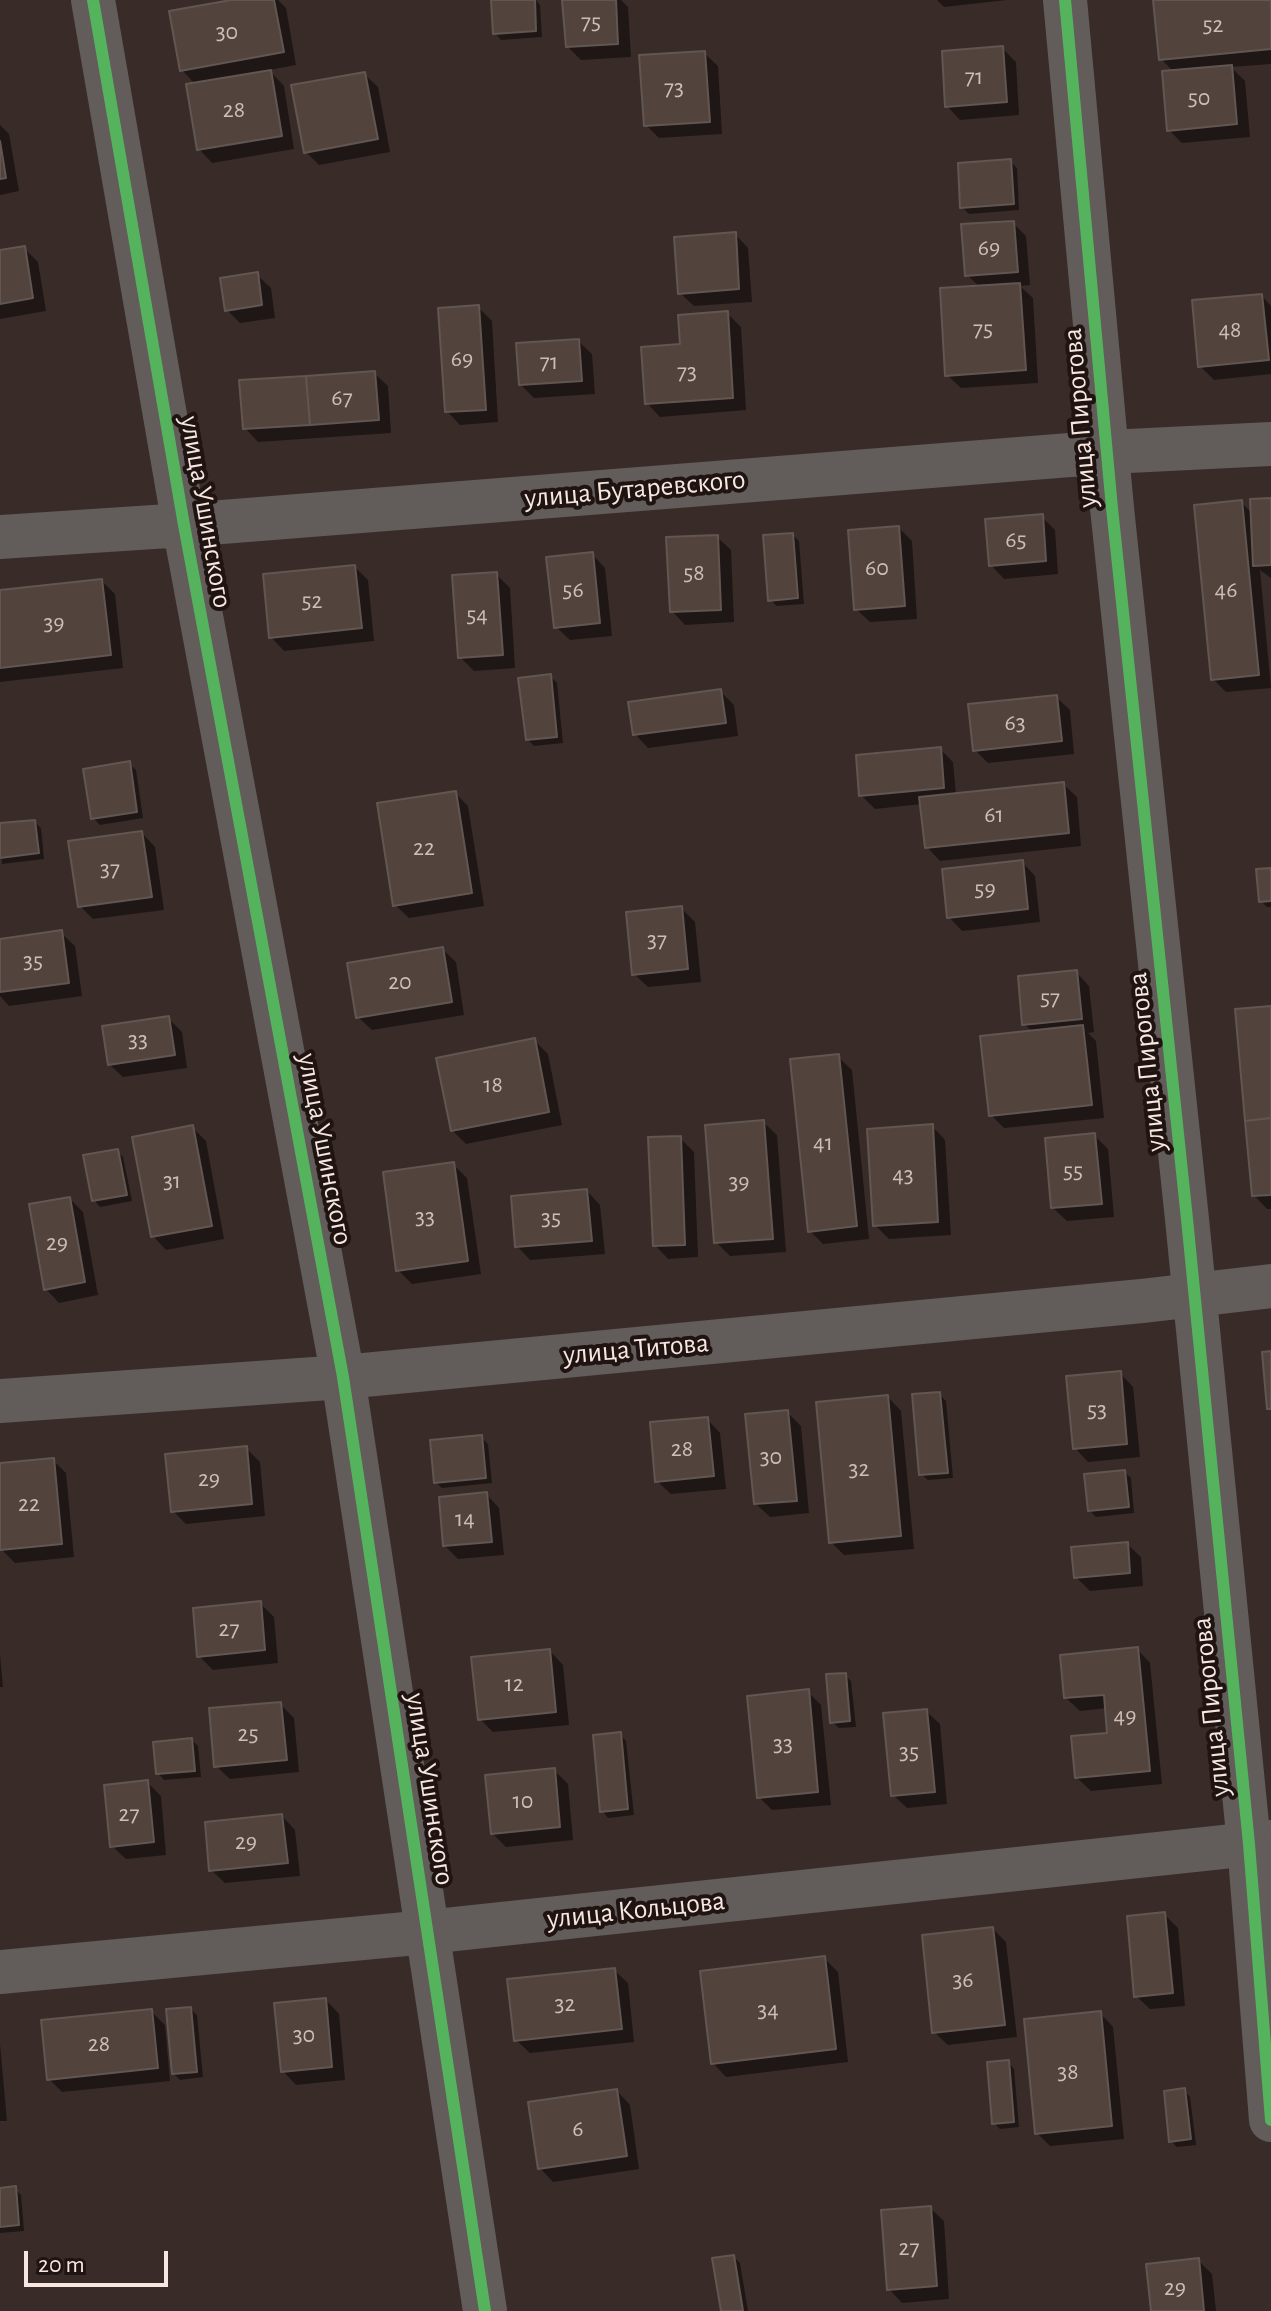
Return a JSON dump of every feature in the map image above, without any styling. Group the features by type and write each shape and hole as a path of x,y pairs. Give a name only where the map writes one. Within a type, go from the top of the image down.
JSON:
{"street":[{"name":"улица Ушинского","path":"93,0 184,525 343,1377 485,2311"},
{"name":"улица Пирогова","path":"1065,0 1194,1295 1260,1843 1271,2120"},
{"name":"улица Бутаревского","path":"0,537 1108,452 1271,444"},
{"name":"улица Титова","path":"0,1401 343,1377 1271,1286"},
{"name":"улица Кольцова","path":"0,1972 427,1932 1260,1843"}],"building":[{"path":"231,0 274,0 284,52 180,71 169,11"},
{"path":"491,0 535,0 536,31 493,34"},
{"path":"562,0 616,0 618,44 566,47"},
{"path":"1153,0 1271,0 1271,49 1159,60"},
{"path":"1003,46 1007,102 945,107 942,51"},
{"path":"705,51 710,122 644,126 639,55"},
{"path":"1232,65 1237,124 1167,131 1162,71"},
{"path":"271,70 282,136 197,150 186,84"},
{"path":"365,72 378,139 304,153 291,85"},
{"path":"0,141 6,178 0,179"},
{"path":"1011,159 1014,204 960,208 958,163"},
{"path":"1014,221 1018,272 965,276 961,224"},
{"path":"736,232 739,289 678,294 674,237"},
{"path":"25,246 33,298 0,304 0,250"},
{"path":"258,272 262,305 225,311 220,278"},
{"path":"1020,283 1026,370 945,376 940,288"},
{"path":"1262,294 1269,360 1198,367 1192,300"},
{"path":"479,305 486,410 445,412 438,308"},
{"path":"728,311 733,398 645,404 641,347 680,344 678,315"},
{"path":"579,339 582,381 519,385 516,343"},
{"path":"375,371 379,420 310,425 306,376"},
{"path":"306,376 310,425 243,429 239,380"},
{"path":"1271,498 1271,565 1253,566 1250,499"},
{"path":"1242,500 1259,675 1211,680 1194,505"},
{"path":"1043,514 1046,561 989,566 985,519"},
{"path":"899,526 905,606 854,610 848,530"},
{"path":"793,533 798,598 768,601 763,535"},
{"path":"718,535 721,610 670,612 666,537"},
{"path":"593,552 600,623 554,628 546,557"},
{"path":"355,565 362,628 269,638 263,574"},
{"path":"497,572 503,655 458,658 452,575"},
{"path":"102,579 111,655 0,668 0,590"},
{"path":"551,674 557,737 526,740 518,678"},
{"path":"721,689 726,723 633,735 628,702"},
{"path":"1057,695 1062,741 973,751 968,704"},
{"path":"941,747 944,788 859,796 856,755"},
{"path":"130,761 137,812 91,819 83,769"},
{"path":"1064,782 1069,833 925,848 919,797"},
{"path":"456,791 472,893 393,906 377,803"},
{"path":"35,820 39,853 0,858 0,823"},
{"path":"142,831 152,897 78,907 68,841"},
{"path":"1023,860 1028,909 947,918 942,869"},
{"path":"1271,868 1271,901 1259,902 1256,869"},
{"path":"682,906 688,969 632,975 626,912"},
{"path":"62,930 69,983 0,992 0,939"},
{"path":"443,947 452,1002 356,1018 347,963"},
{"path":"1077,970 1082,1019 1022,1025 1018,976"},
{"path":"1271,1006 1271,1118 1245,1121 1235,1009"},
{"path":"169,1016 175,1055 108,1065 102,1026"},
{"path":"1083,1025 1092,1105 989,1116 980,1036"},
{"path":"535,1038 549,1112 451,1131 436,1058"},
{"path":"839,1054 857,1226 808,1232 790,1059"},
{"path":"1271,1118 1271,1195 1252,1196 1245,1121"},
{"path":"764,1120 773,1239 714,1243 705,1125"},
{"path":"933,1124 938,1222 873,1226 867,1129"},
{"path":"193,1125 212,1226 151,1237 132,1137"},
{"path":"1095,1133 1102,1204 1051,1208 1045,1138"},
{"path":"681,1136 685,1245 653,1246 648,1137"},
{"path":"118,1149 127,1195 92,1201 83,1155"},
{"path":"454,1162 468,1261 396,1271 383,1172"},
{"path":"587,1189 592,1241 515,1247 511,1196"},
{"path":"70,1197 85,1282 44,1290 29,1204"},
{"path":"1271,1351 1271,1409 1267,1409 1262,1352"},
{"path":"1121,1371 1127,1444 1073,1449 1066,1376"},
{"path":"940,1392 948,1473 919,1475 912,1394"},
{"path":"888,1395 901,1536 829,1543 816,1402"},
{"path":"788,1410 797,1501 754,1504 745,1414"},
{"path":"708,1417 714,1476 655,1482 650,1422"},
{"path":"482,1435 486,1478 434,1483 430,1440"},
{"path":"247,1446 252,1504 171,1512 165,1454"},
{"path":"54,1458 62,1544 0,1550 0,1463"},
{"path":"1125,1470 1129,1507 1088,1511 1084,1474"},
{"path":"487,1492 492,1542 443,1546 439,1497"},
{"path":"1128,1542 1130,1573 1074,1578 1071,1547"},
{"path":"261,1601 265,1650 197,1657 193,1608"},
{"path":"1138,1647 1150,1771 1075,1778 1071,1736 1107,1733 1104,1695 1064,1698 1060,1655"},
{"path":"550,1649 556,1712 478,1720 471,1657"},
{"path":"846,1673 850,1721 830,1723 826,1674"},
{"path":"809,1689 818,1792 757,1798 747,1696"},
{"path":"281,1702 287,1760 214,1767 209,1708"},
{"path":"927,1709 935,1792 891,1796 883,1713"},
{"path":"621,1732 628,1809 600,1812 593,1735"},
{"path":"192,1738 195,1771 156,1774 153,1742"},
{"path":"555,1768 560,1827 491,1834 485,1775"},
{"path":"148,1780 154,1842 110,1847 104,1785"},
{"path":"282,1814 288,1863 209,1871 205,1822"},
{"path":"1165,1912 1173,1993 1134,1997 1127,1916"},
{"path":"993,1927 1005,2025 932,2033 922,1935"},
{"path":"825,1956 836,2049 711,2064 700,1971"},
{"path":"615,1968 622,2029 514,2041 507,1979"},
{"path":"326,1998 332,2067 281,2072 274,2003"},
{"path":"191,2007 197,2072 172,2074 166,2009"},
{"path":"152,2009 158,2068 47,2080 41,2020"},
{"path":"1101,2011 1112,2126 1035,2134 1024,2019"},
{"path":"1009,2060 1014,2122 992,2124 987,2062"},
{"path":"1185,2088 1191,2139 1169,2142 1164,2091"},
{"path":"617,2089 627,2156 538,2169 528,2102"},
{"path":"16,2186 19,2225 0,2227 0,2188"},
{"path":"931,2206 937,2286 887,2290 881,2210"},
{"path":"734,2255 743,2311 721,2311 712,2258"},
{"path":"1199,2258 1204,2311 1151,2311 1146,2264"}],"cycle path":[{"path":"93,0 184,525 343,1377 485,2311"},
{"path":"1065,0 1112,508 1249,1844 1271,2120"}]}
